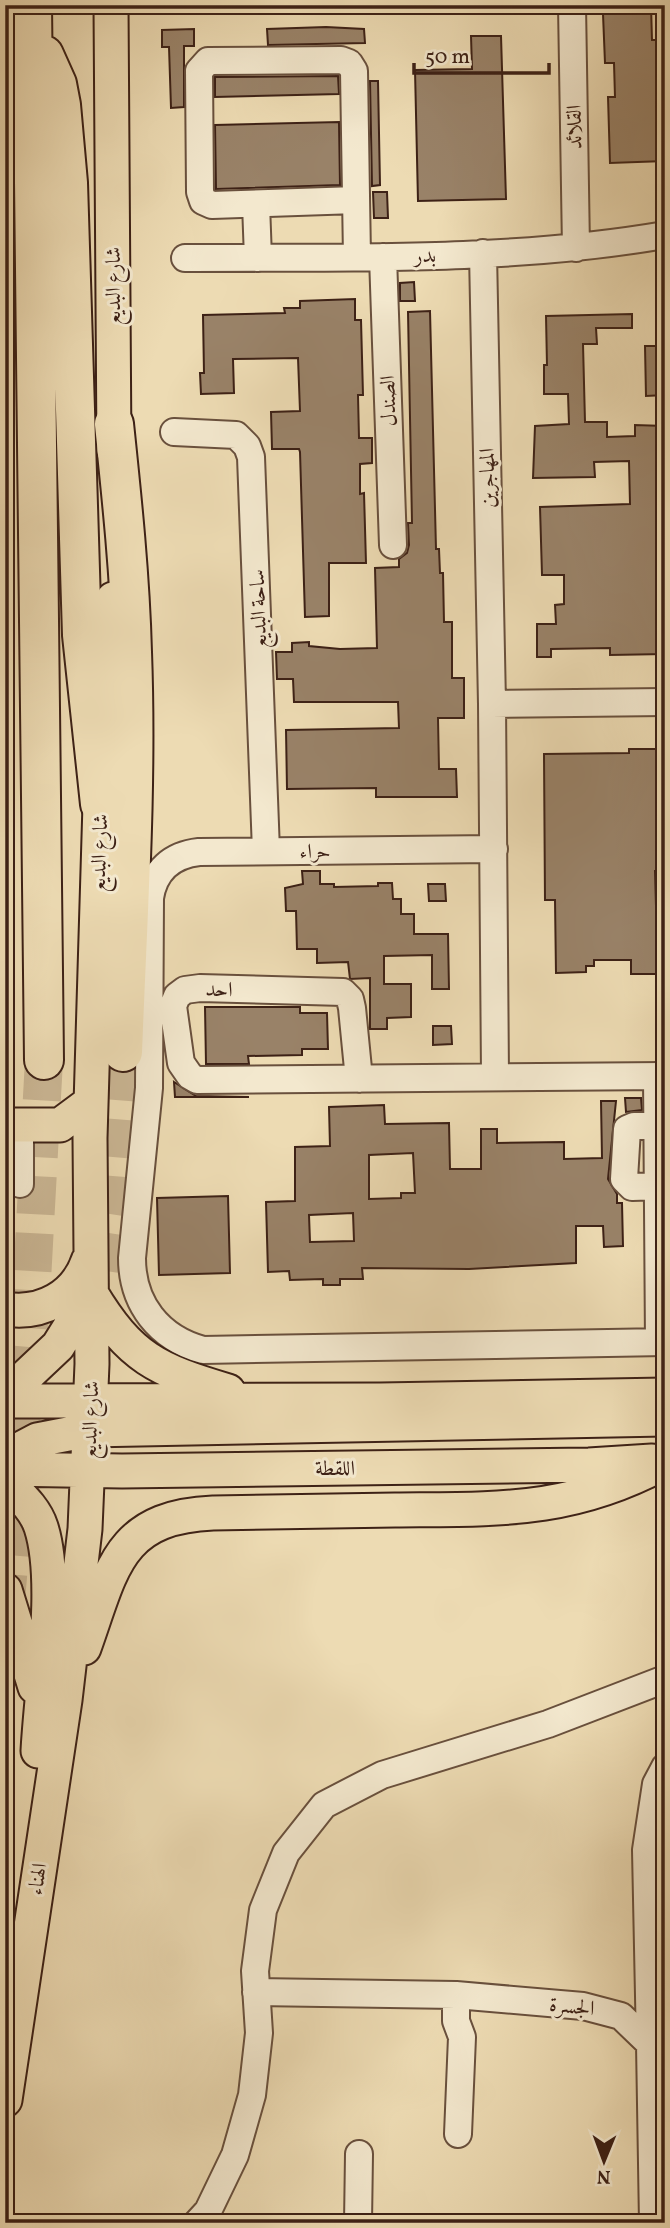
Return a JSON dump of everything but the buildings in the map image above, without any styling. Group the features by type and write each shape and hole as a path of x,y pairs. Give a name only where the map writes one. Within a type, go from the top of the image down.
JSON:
{"highway":[{"path":"32,22 57,84 66,154 82,635 100,804"},
{"path":"32,22 44,1060"},
{"path":"114,424 127,550 132,654 132,789 123,1052"}],"main road":[{"name":"شارع البديع","path":"52,1701 85,1529 90,1415 91,1102 100,804 110,702 114,424 111,5"},
{"path":"13,1125 60,1125 91,1102"},
{"path":"5,1309 21,1312 46,1307 68,1294 83,1274 92,1249"},
{"path":"5,1399 58,1346 91,1293 111,1327 135,1352 180,1375 257,1400"},
{"path":"5,1458 90,1415 257,1400 665,1395"},
{"path":"5,1399 90,1415 665,1419"},
{"path":"5,1408 37,1440 88,1470"},
{"path":"52,1701 119,1557 140,1532 164,1519 200,1514 519,1508 591,1494 665,1461"},
{"name":"اللقطة","path":"5,1469 589,1465 665,1461"},
{"path":"5,1480 32,1510 41,1526 48,1588 52,1701"},
{"path":"5,1590 52,1701"},
{"name":"الهناء","path":"5,2100 29,1928 52,1701"}],"street":[{"name":"القلائد","path":"572,5 576,248"},
{"path":"356,201 212,205 200,197 199,71 202,65 208,61 341,60 349,63 354,71 357,257"},
{"path":"257,204 258,258"},
{"name":"بدر","path":"185,258 383,257 482,253 576,248 665,235"},
{"name":"المهاجرين","path":"482,253 492,704 495,1076"},
{"name":"الصندل","path":"383,257 393,545"},
{"name":"ساحة البديع","path":"174,432 236,435 247,446 251,457 267,851"},
{"path":"492,704 665,702"},
{"name":"حراء","path":"494,849 199,852 175,858 165,865 152,887 149,1088 132,1271 139,1297 158,1325 189,1346 218,1351 662,1342"},
{"name":"احد","path":"359,1079 352,1008 350,999 342,992 200,988 185,990 177,996 173,1006 181,1063 190,1076 208,1081 661,1076"},
{"path":"661,1076 662,1342"},
{"path":"13,1125 20,1185"},
{"path":"197,2223 208,2211 235,2155 252,2095 259,2033 255,1971 263,1910 286,1853 324,1805 382,1775 548,1724 665,1679"},
{"path":"653,2223 646,1850 656,1784 665,1767"},
{"name":"الجسرة","path":"256,1992 463,1996 606,2010 621,2016 650,2044"},
{"path":"458,2134 462,2037 470,2022 463,1996"},
{"path":"358,2223 359,2154"}],"tunnel":[{"path":"99,1270 112,1185 123,1052"},
{"path":"5,1612 30,1317 44,1060"}]}
